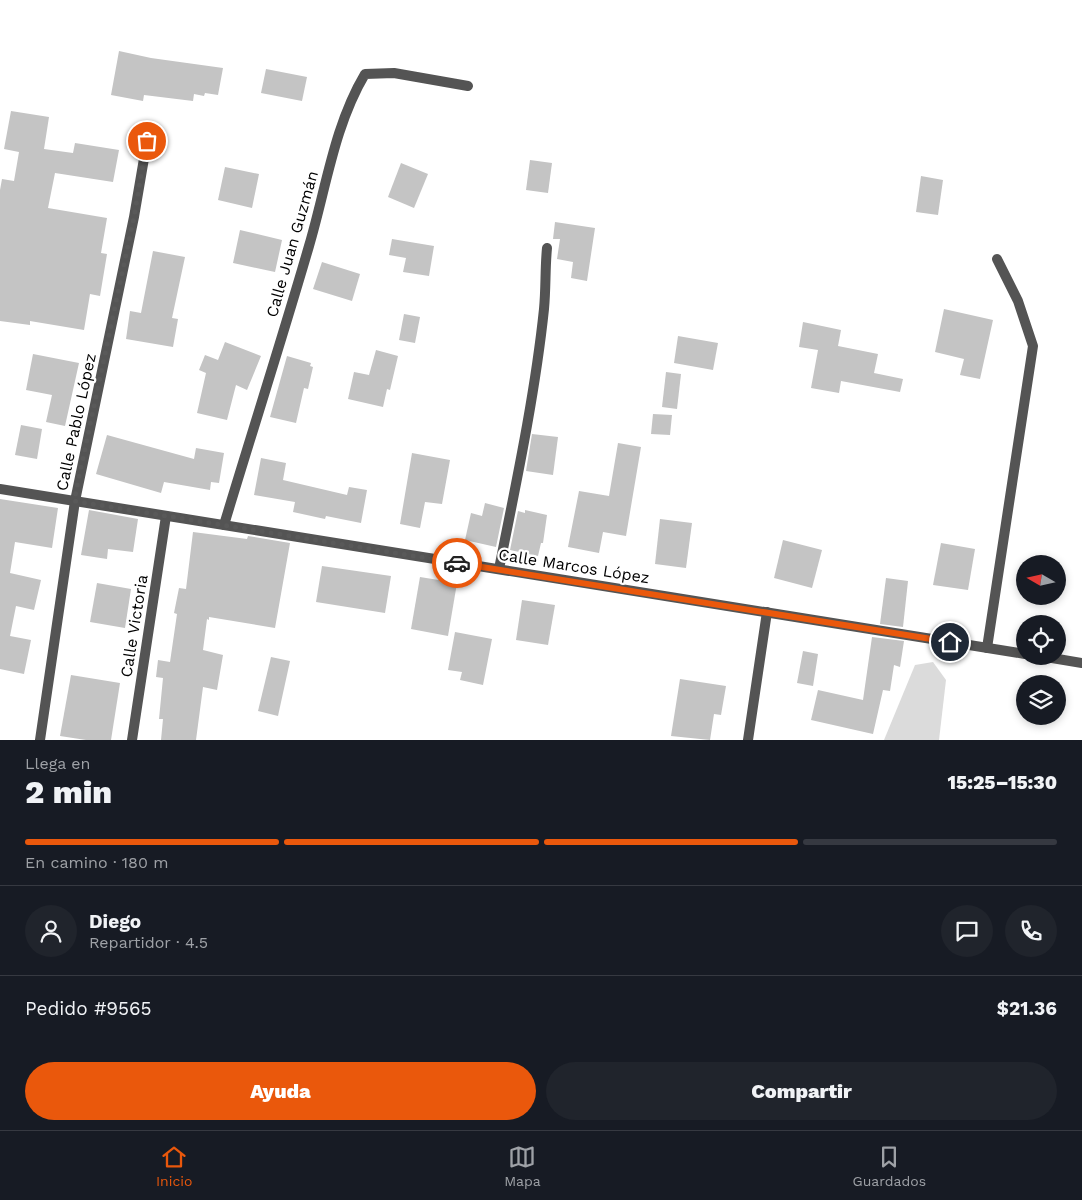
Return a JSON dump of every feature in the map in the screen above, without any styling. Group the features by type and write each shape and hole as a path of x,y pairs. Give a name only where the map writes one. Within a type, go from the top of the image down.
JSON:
{"street":[{"name":"Calle Juan Guzmán","path":"224,525 309,245 344,115 353,94 365,74 394,73 468,86"},
{"name":"Calle Pablo López","path":"40,740 74,501 134,217 147,141"},
{"path":"500,569 521,460 542,318 547,248"},
{"path":"987,648 1033,346 1018,301 997,259"},
{"name":"Calle Marcos López","path":"0,489 1016,653"},
{"name":"Calle Victoria","path":"132,740 166,516"},
{"path":"748,740 767,612"},
{"path":"1066,660 1082,663"}],"shaded area":[{"path":"933,662 946,680 939,740 884,740 915,665"}],"building":[{"path":"119,51 151,58 223,68 218,95 205,93 204,96 194,94 193,101 144,95 143,101 111,95"},
{"path":"266,69 307,77 302,101 261,93"},
{"path":"11,111 49,117 44,149 73,153 75,143 119,150 113,182 55,173 48,208 107,218 101,253 107,254 100,296 90,294 84,330 30,321 30,325 0,321 0,190 2,179 14,181 19,152 4,149"},
{"path":"530,160 552,163 548,193 526,190"},
{"path":"401,163 428,174 414,208 388,197"},
{"path":"225,167 259,174 252,208 218,200"},
{"path":"921,176 943,180 938,215 916,212"},
{"path":"555,222 595,228 587,281 571,278 573,262 557,259 560,239 553,239"},
{"path":"240,230 282,240 275,272 233,263"},
{"path":"392,239 434,246 429,276 403,272 406,258 389,255"},
{"path":"153,251 185,257 172,318 178,319 173,347 126,339 130,311 141,313"},
{"path":"322,262 360,274 352,301 313,289"},
{"path":"944,309 993,320 980,379 960,375 964,359 935,352"},
{"path":"404,314 420,317 415,343 399,340"},
{"path":"803,322 841,330 838,346 878,354 874,373 903,379 900,392 841,381 839,393 811,388 818,350 799,347"},
{"path":"678,336 718,343 713,370 674,363"},
{"path":"225,342 261,356 247,390 236,385 227,420 197,413 206,373 199,370 205,355 218,360"},
{"path":"376,350 398,356 390,390 387,389 383,407 348,399 354,372 369,375"},
{"path":"33,354 79,363 65,426 46,422 52,395 26,390"},
{"path":"287,356 311,363 310,366 313,367 308,389 304,388 296,423 270,417"},
{"path":"666,372 681,374 677,409 662,407"},
{"path":"653,414 672,415 670,435 651,434"},
{"path":"21,425 42,429 37,459 15,455"},
{"path":"532,434 558,437 553,475 526,471"},
{"path":"107,435 194,459 196,448 224,453 219,483 211,482 210,490 164,482 161,493 96,474"},
{"path":"618,443 641,447 626,536 603,532 599,553 568,547 579,491 609,496"},
{"path":"412,453 450,460 442,504 425,502 420,528 400,524"},
{"path":"261,458 286,463 283,480 347,495 349,487 367,490 361,523 326,516 325,519 293,512 295,502 254,495"},
{"path":"0,499 58,508 52,548 15,542 10,573 41,580 34,610 16,606 10,636 31,640 24,674 0,669"},
{"path":"485,503 504,508 496,547 465,540 471,513 482,516"},
{"path":"89,510 138,519 133,552 108,549 107,559 81,555"},
{"path":"525,510 547,515 543,543 541,543 538,556 510,550 518,511 525,513"},
{"path":"660,519 692,523 686,568 655,564"},
{"path":"193,532 247,539 248,536 290,543 275,628 209,617 209,620 207,619 203,650 223,655 217,690 203,687 196,740 161,740 163,719 159,719 163,678 156,677 158,660 170,662 177,614 174,613 179,588 186,589"},
{"path":"783,540 822,550 812,588 774,578"},
{"path":"941,543 975,549 968,590 933,585"},
{"path":"322,566 391,576 385,613 316,602"},
{"path":"420,577 457,583 448,636 411,629"},
{"path":"886,578 908,581 903,627 880,624"},
{"path":"97,583 131,589 125,628 90,622"},
{"path":"522,600 555,605 548,645 516,640"},
{"path":"455,632 492,639 483,685 460,680 462,672 448,670"},
{"path":"872,637 904,641 900,667 894,665 890,691 883,690 873,734 811,720 818,690 863,700"},
{"path":"803,651 818,654 813,686 797,683"},
{"path":"271,657 290,661 278,716 258,711"},
{"path":"71,675 120,683 111,740 86,740 60,736"},
{"path":"680,679 726,686 721,715 714,714 710,740 671,736"}],"way so far":[{"path":"147,141 134,217 74,501 457,563"}],"route":[{"path":"457,563 950,642"}]}
